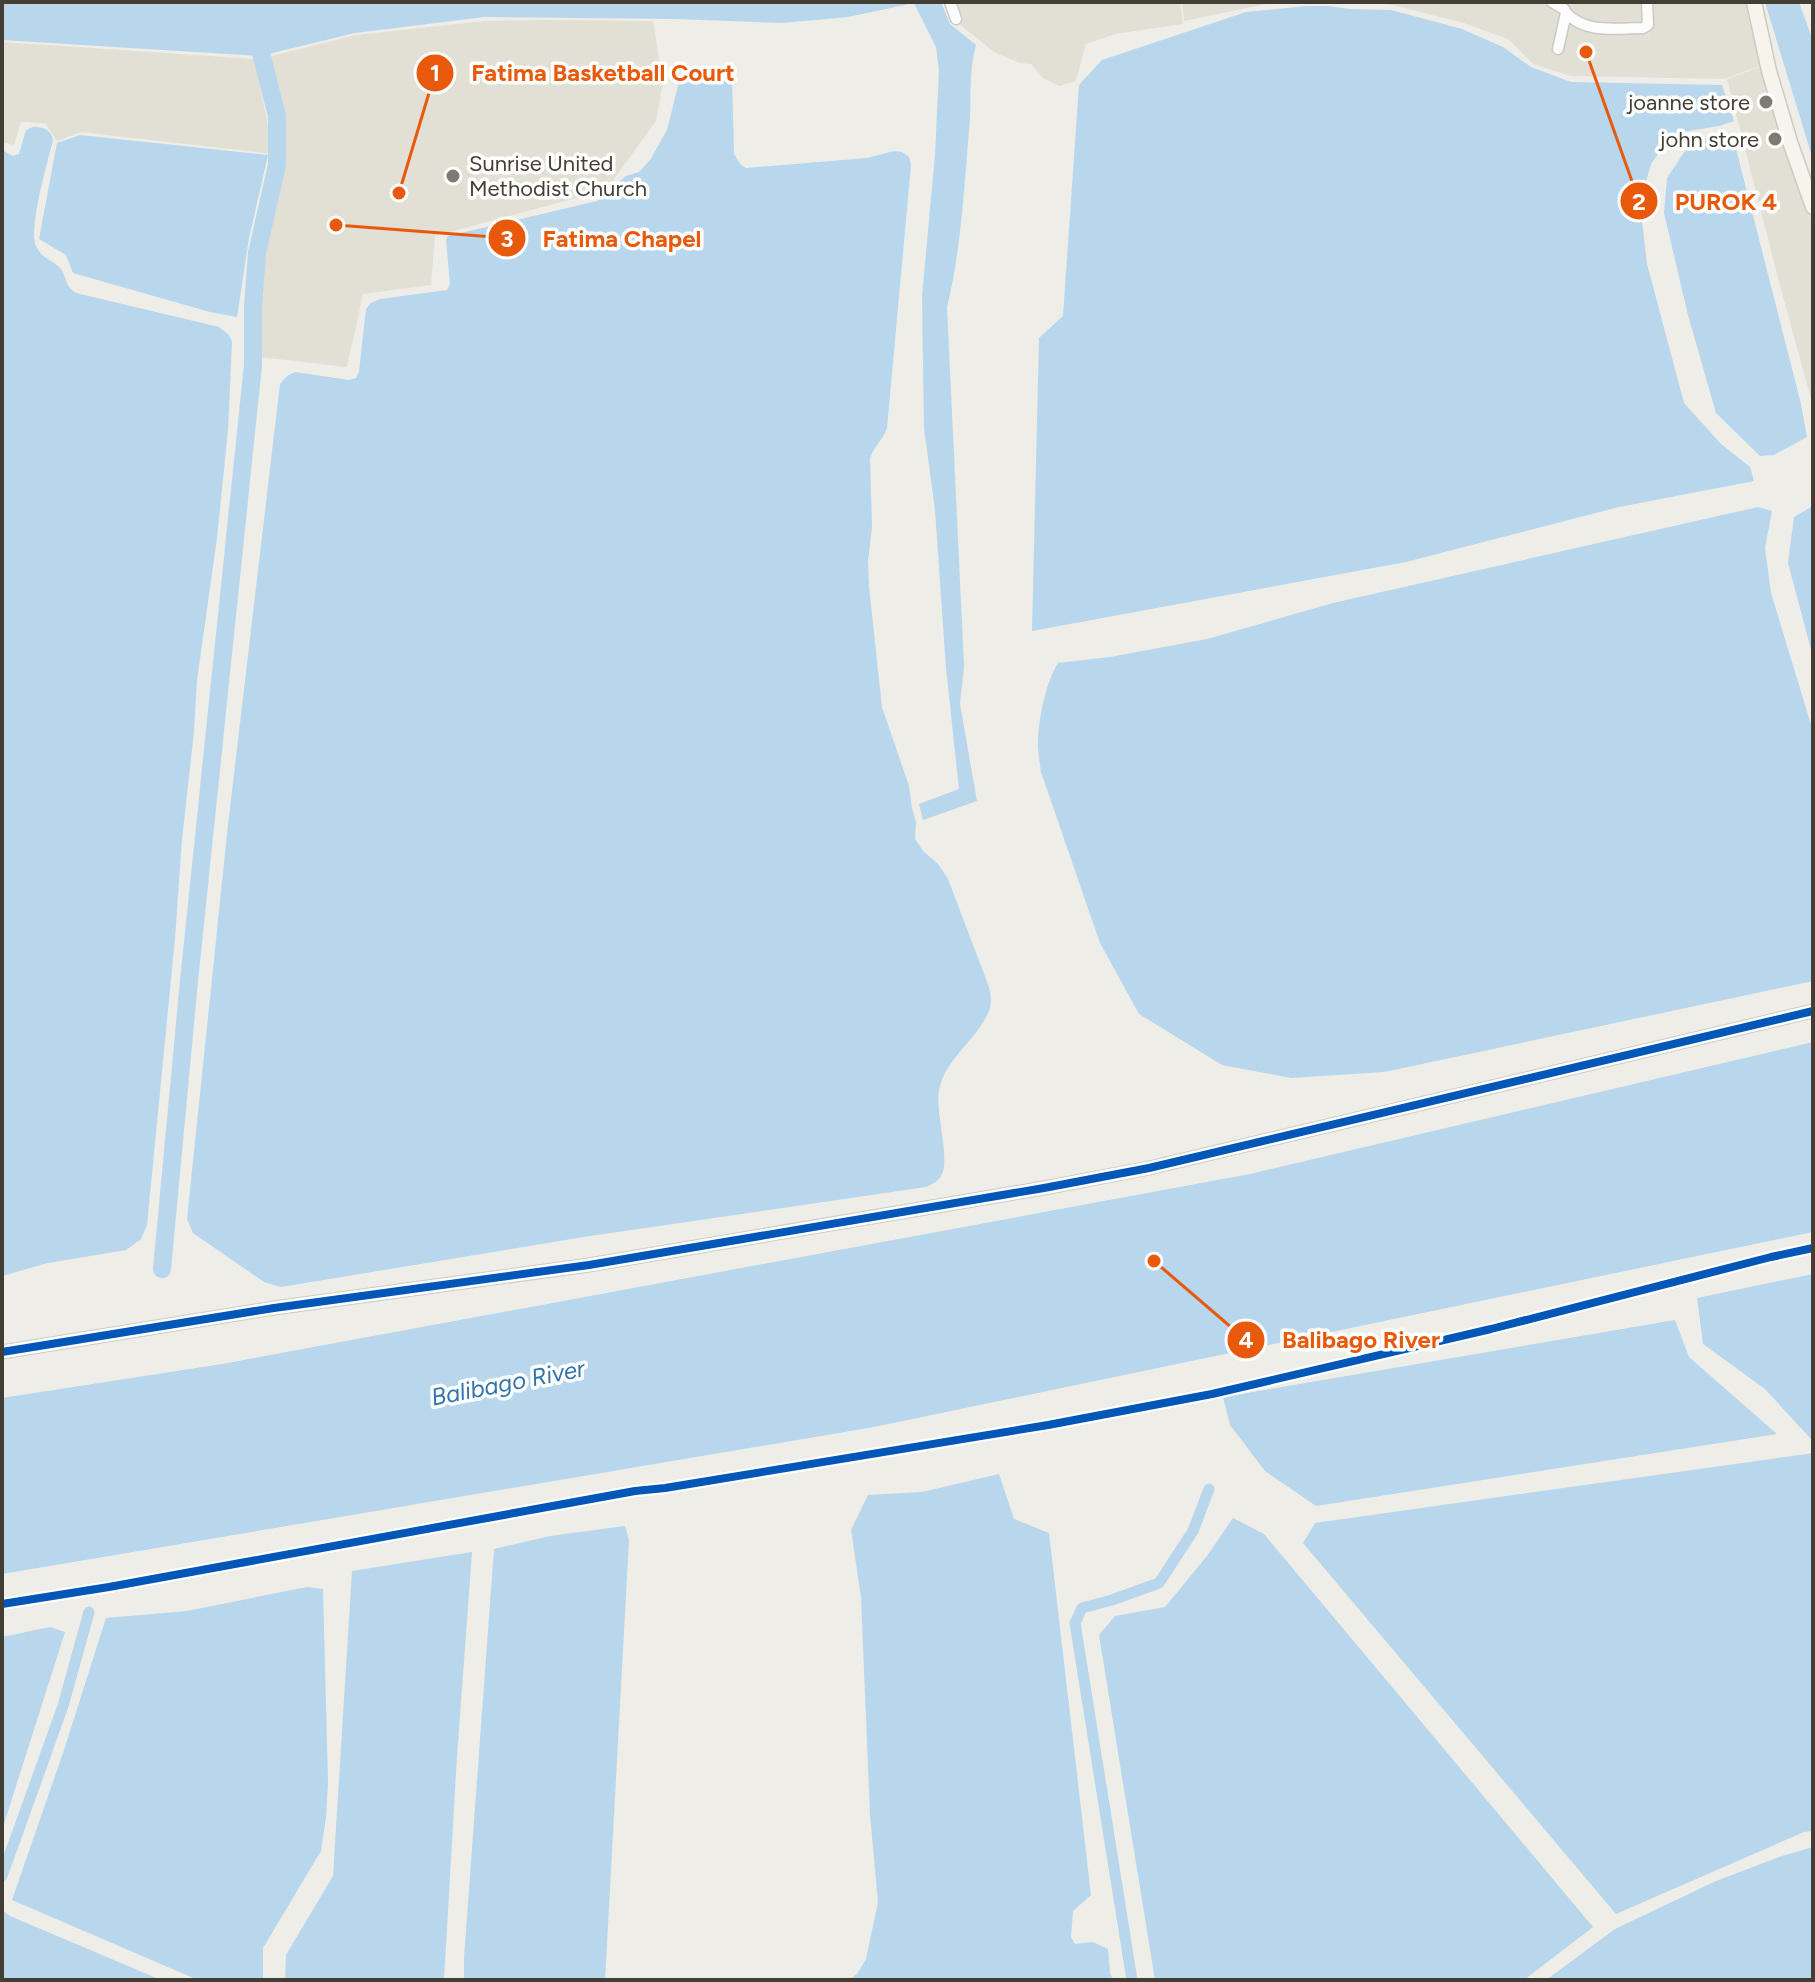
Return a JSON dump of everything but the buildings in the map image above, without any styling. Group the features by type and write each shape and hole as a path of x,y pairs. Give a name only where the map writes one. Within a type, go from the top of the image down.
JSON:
{"main road":[{"path":"1754,2 1785,128 1813,207"}],"street":[{"path":"950,2 956,19"},
{"path":"1552,2 1579,24 1594,28 1643,28 1648,25 1647,2"},
{"path":"1558,49 1566,13"},
{"path":"2,1352 274,1308 589,1265 1134,1171 1813,1011"},
{"path":"2,1604 635,1491 1033,1428 1212,1394 1491,1329 1813,1248"}],"shaded area":[{"path":"947,2 1180,2 1183,24 1115,34 1086,44 1076,81 1059,86 1043,78 1031,64 1020,63 994,52 953,19"},
{"path":"1182,2 1275,2 1184,21"},
{"path":"1364,2 1643,2 1650,41 1647,2 1747,2 1763,65 1724,79 1571,76 1533,64 1508,39 1464,23 1392,5"},
{"path":"484,21 653,21 663,83 656,121 606,190 435,236 431,285 363,294 347,367 260,357 262,273 280,165 280,114 264,58 356,35"},
{"path":"2,42 254,59 274,154 81,132 57,141 45,123 21,122 14,145 2,142"},
{"path":"1763,66 1783,145 1813,224 1813,406 1727,79"}],"water":[{"path":"2,2 941,2 950,24 976,45 961,219 947,307 964,666 960,704 977,801 923,820 919,804 959,789 946,668 935,510 924,428 922,296 939,70 936,47 914,3 848,17 782,23 484,17 355,33 260,56 2,40"},
{"path":"1765,2 1799,2 1813,41 1813,160"},
{"path":"1307,6 1391,10 1462,29 1503,47 1531,67 1571,82 1722,85 1734,121 1683,132 1664,145 1651,164 1640,203 1647,264 1684,403 1721,444 1750,467 1754,481 1619,507 1406,562 1032,631 1039,338 1063,316 1079,85 1102,60 1246,12"},
{"path":"720,68 727,71 732,80 734,154 746,168 867,158 894,151 909,157 911,165 887,428 870,459 872,527 868,561 882,707 909,786 916,822 915,839 948,879 991,999 984,1021 942,1079 938,1100 944,1169 937,1181 926,1187 590,1236 281,1287 264,1282 193,1233 187,1219 228,825 280,384 295,372 349,380 356,378 366,309 380,299 447,290 450,284 448,236 597,201 612,193 620,181 639,172 650,160 667,130 680,78 685,74"},
{"path":"33,127 46,129 53,140 37,210 36,246 41,254 62,270 72,289 76,293 219,327 232,342 228,430 197,680 147,1225 141,1239 126,1250 48,1263 2,1276 2,150 13,156 19,154 26,130"},
{"path":"1732,133 1807,437 1774,455 1760,456 1716,413 1688,315 1664,213 1667,178 1687,148 1702,139"},
{"path":"80,135 268,155 249,238 237,317 73,273 66,255 39,239 57,143"},
{"path":"1813,506 1813,657 1788,563 1794,517"},
{"path":"1758,507 1772,511 1765,548 1771,593 1813,731 1813,981 1384,1072 1291,1078 1222,1065 1139,1014 1100,943 1041,772 1038,746 1041,714 1049,681 1058,663 1207,639 1333,603"},
{"path":"1813,1042 1813,1232 874,1427 2,1574 2,1398 222,1364 1250,1174"},
{"path":"1813,1274 1813,1438 1810,1438 1765,1389 1703,1344 1697,1298"},
{"path":"1675,1320 1689,1357 1777,1434 1316,1506 1265,1471 1230,1425 1223,1397"},
{"path":"1813,1453 1813,1831 1804,1832 1616,1914 1303,1543 1315,1523"},
{"path":"999,1474 1014,1519 1049,1533 1091,1895 1073,1911 1071,1937 1075,1944 1093,1942 1108,1949 1113,1980 849,1980 857,1974 866,1959 878,1902 870,1815 861,1597 851,1530 868,1495 922,1492"},
{"path":"1233,1518 1264,1534 1593,1927 1524,1980 1155,1980 1099,1635 1115,1616 1165,1607 1207,1556"},
{"path":"625,1526 629,1540 605,1980 464,1980 494,1549 550,1536"},
{"path":"472,1552 444,1980 285,1980 286,1955 333,1876 352,1571"},
{"path":"307,1587 323,1589 328,1782 326,1817 321,1851 263,1948 263,1980 198,1980 12,1900 106,1618 187,1611"},
{"path":"50,1627 65,1632 2,1830 2,1637"},
{"path":"1813,1847 1813,1980 1546,1980 1615,1929 1716,1881"},
{"path":"2,1910 10,1916 161,1980 3,1980"}],"waterway":[{"path":"162,1269 253,365 257,253 277,165 277,116 248,2"},
{"path":"1132,1980 1075,1623 1082,1608 1159,1583 1193,1531 1209,1489"},
{"path":"2,1876 63,1706 89,1612"}],"cycle path":[{"path":"2,1352 274,1308 589,1265 1044,1188 1149,1168 1813,1011"},
{"path":"2,1604 635,1491 1048,1425 1212,1394 1491,1329 1813,1248"}],"place":[{"name":"PUROK 4","path":"1586,52"},
{"name":"joanne store","path":"1766,102"},
{"name":"john store","path":"1775,139"},
{"name":"Sunrise United Methodist Church","path":"453,176"},
{"name":"Fatima Basketball Court","path":"399,193"},
{"name":"Fatima Chapel","path":"336,225"},
{"name":"Balibago River","path":"1154,1261"}]}
